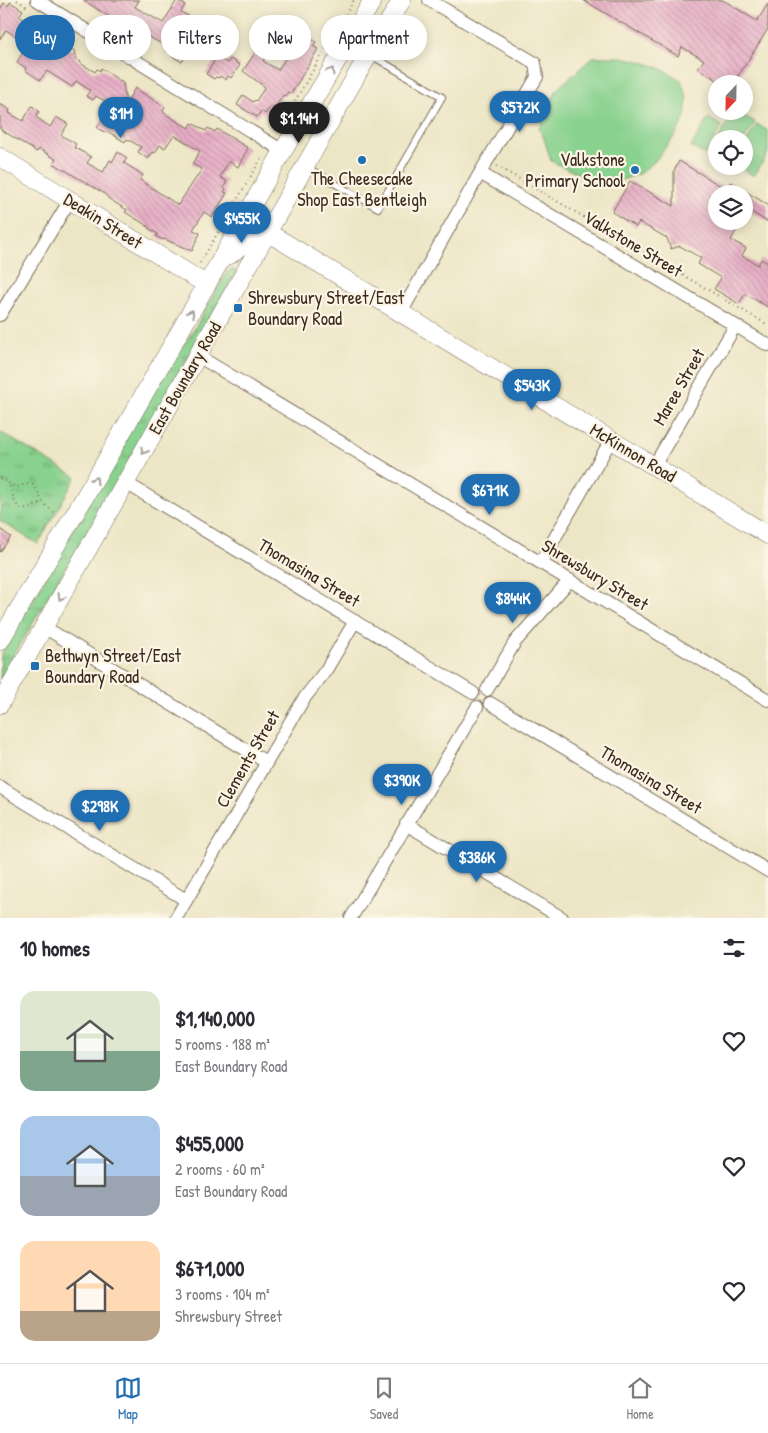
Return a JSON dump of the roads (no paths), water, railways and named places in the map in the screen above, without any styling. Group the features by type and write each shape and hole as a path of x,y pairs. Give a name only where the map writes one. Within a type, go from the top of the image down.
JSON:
{"main road":[{"name":"East Boundary Road","path":"0,641 220,263 277,147 373,0"},
{"name":"East Boundary Road","path":"393,15 402,0"},
{"name":"East Boundary Road","path":"0,704 366,60"},
{"name":"Deakin Street","path":"0,157 207,285"},
{"path":"220,263 250,237 259,233 268,233"},
{"name":"McKinnon Road","path":"268,233 768,535"},
{"path":"220,263 246,272"}],"street":[{"path":"37,0 277,147"},
{"path":"401,313 537,77 535,63 429,0"},
{"name":"Valkstone Street","path":"480,173 768,344"},
{"path":"0,315 70,200"},
{"name":"Maree Street","path":"654,466 735,326"},
{"name":"Shrewsbury Street","path":"198,356 768,700"},
{"path":"540,562 611,440"},
{"name":"Thomasina Street","path":"126,483 473,693"},
{"path":"487,690 515,642 570,580"},
{"name":"Clements Street","path":"176,918 303,700 326,670 355,621"},
{"path":"44,627 266,762"},
{"path":"481,688 491,694 490,703 486,708 477,707 472,700 473,693 481,688"},
{"name":"Thomasina Street","path":"490,703 768,871"},
{"path":"351,918 477,707"},
{"path":"0,787 186,900"},
{"path":"406,824 562,918"}],"lane":[{"path":"305,166 378,208 442,97 379,60"}],"place":[{"name":"The Cheesecake Shop East Bentleigh","path":"362,160"},
{"name":"Valkstone Primary School","path":"635,170"},
{"name":"Shrewsbury Street/East Boundary Road","path":"238,308"},
{"name":"Bethwyn Street/East Boundary Road","path":"35,666"}]}
